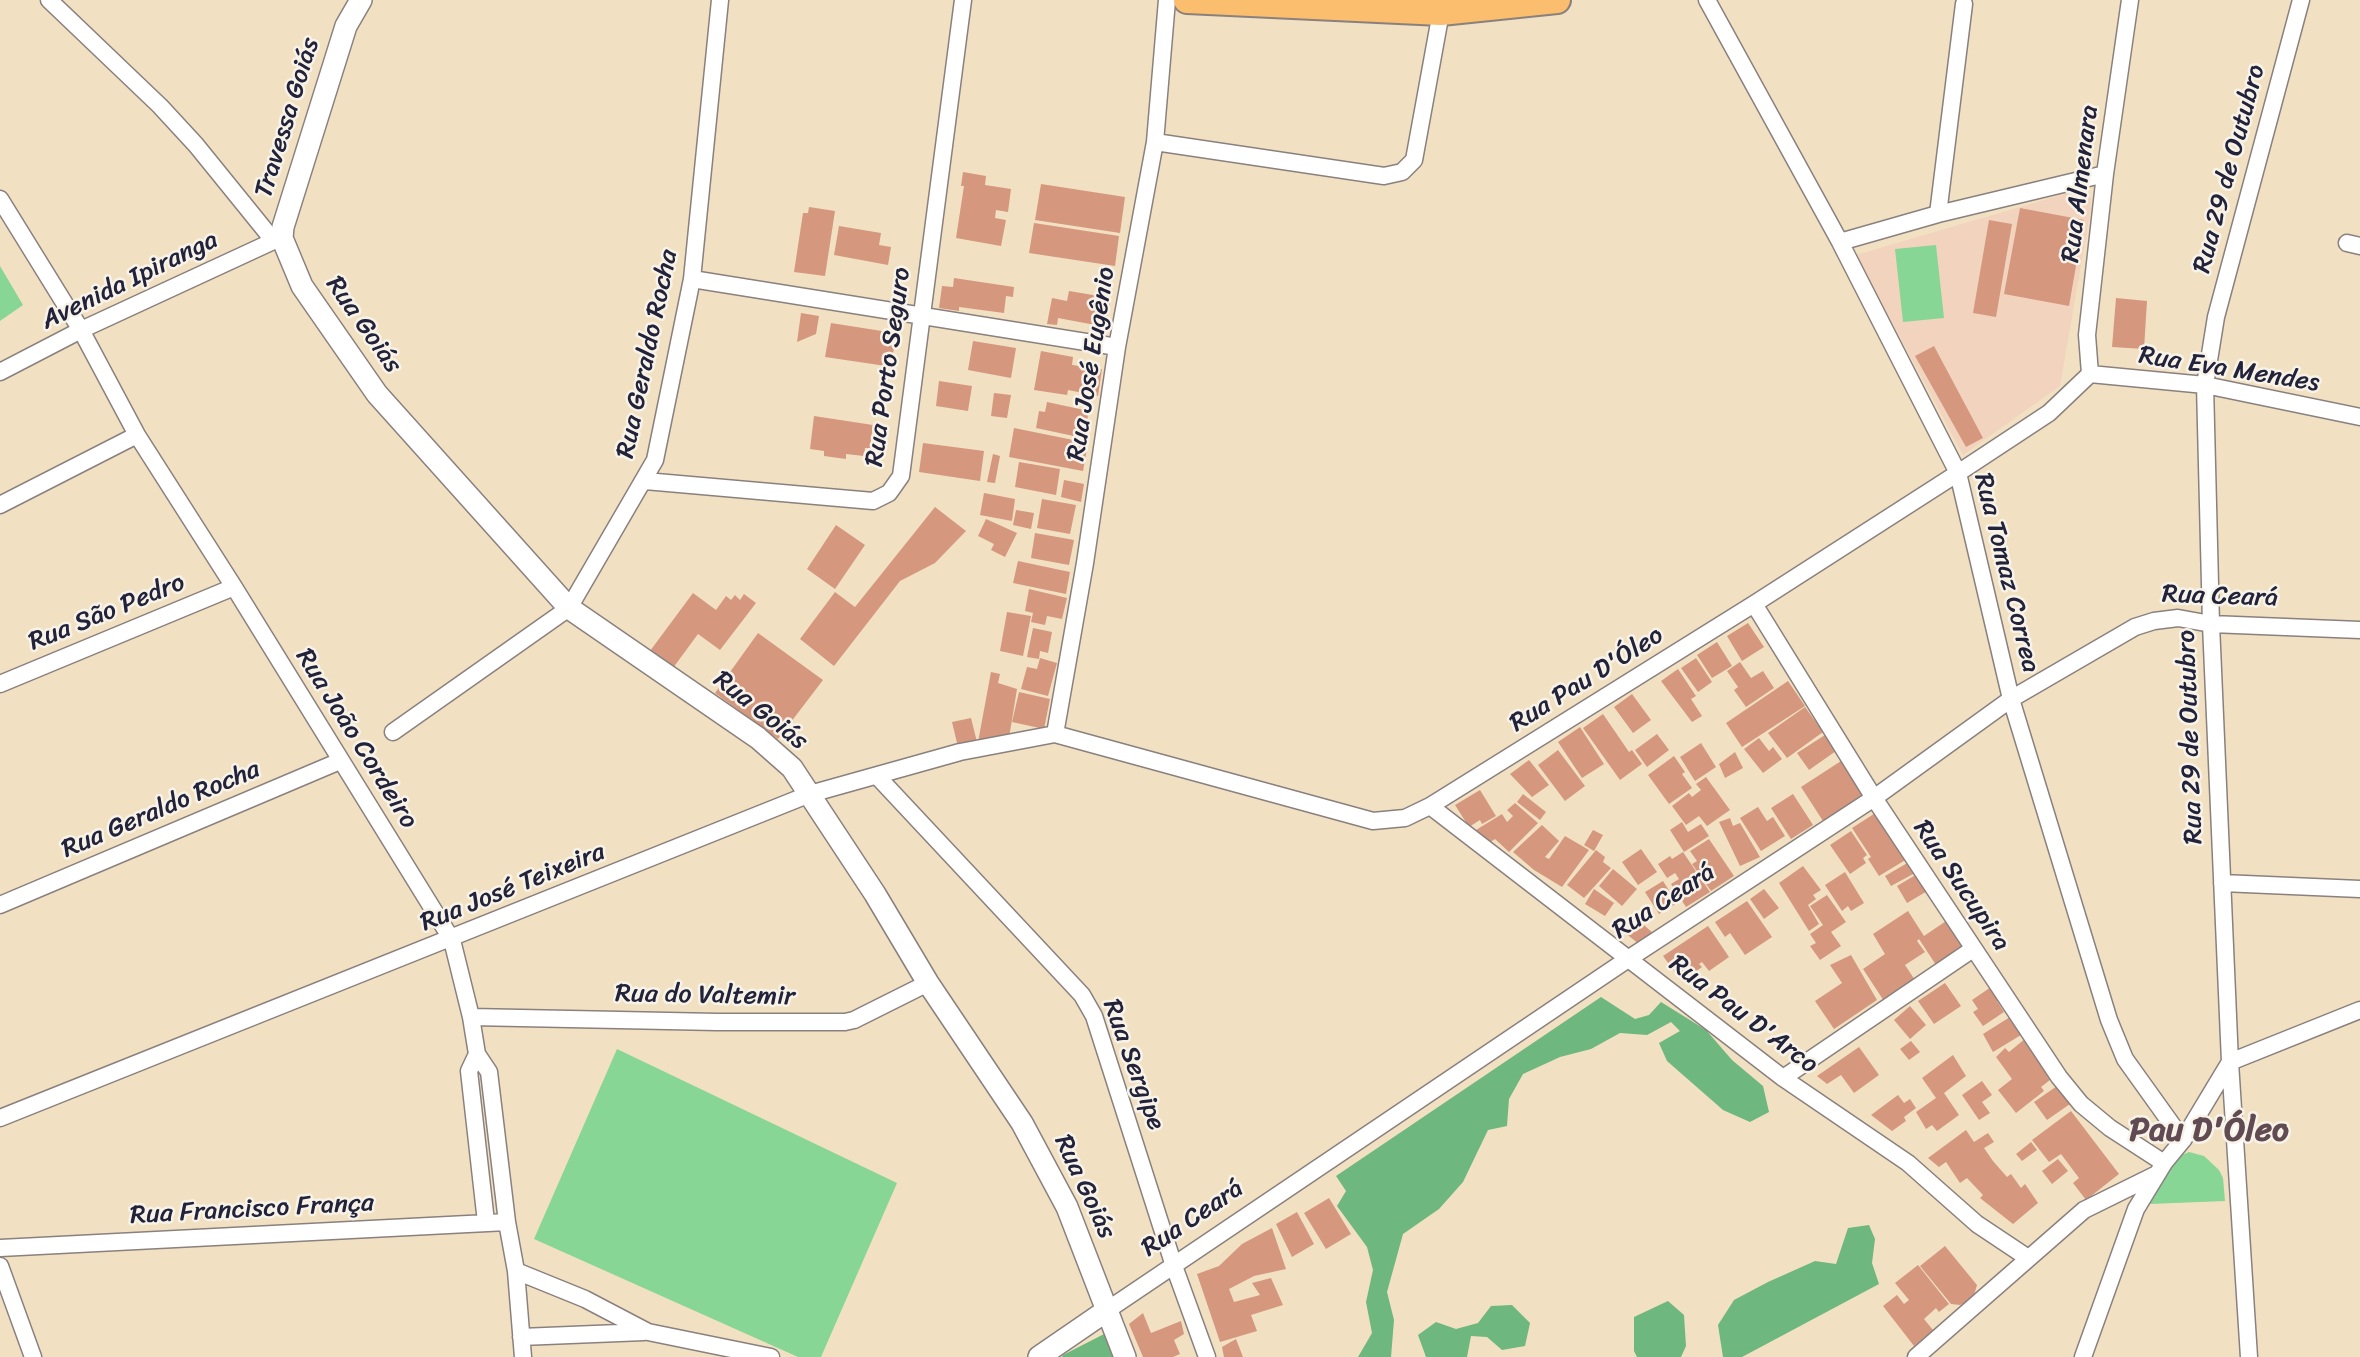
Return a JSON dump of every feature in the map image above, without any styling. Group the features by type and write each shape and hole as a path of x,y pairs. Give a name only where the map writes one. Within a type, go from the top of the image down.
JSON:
{"main road":[{"path":"1187,0 1342,4 1441,12 1557,0"}],"street":[{"name":"Rua Goiás","path":"49,0 187,135 279,235 302,286 377,394 569,608 768,747 792,768 928,983 1022,1124 1045,1164 1068,1207 1125,1357"},
{"name":"Travessa Goiás","path":"346,26 348,0"},
{"name":"Travessa Goiás","path":"279,235 346,26 361,0"},
{"name":"Rua Geraldo Rocha","path":"393,732 569,608 655,460 692,279 720,0"},
{"name":"Rua Porto Seguro","path":"645,481 873,501 889,493 901,476 963,0"},
{"name":"Rua José Eugênio","path":"1055,734 1085,563 1118,346 1155,142 1167,0"},
{"name":"Rua Tomaz Correa","path":"1707,0 1840,242 1958,472 2011,699 2109,1020 2125,1059 2183,1140"},
{"name":"Rua Almenara","path":"2090,374 2087,335 2105,174 2130,0"},
{"name":"Rua 29 de Outubro","path":"2249,1357 2230,1062 2211,624 2205,385 2216,317 2301,0"},
{"path":"1938,214 1964,4"},
{"path":"1155,142 1384,176 1402,172 1413,160 1441,12"},
{"path":"1840,242 1938,214 2105,174"},
{"name":"Rua João Cordeiro","path":"0,199 81,330 137,435 452,940 477,1054 489,1072 507,1222 516,1270 523,1357"},
{"name":"Avenida Ipiranga","path":"0,372 279,235"},
{"path":"692,279 1118,346"},
{"name":"Rua Eva Mendes","path":"2090,374 2205,385 2360,417"},
{"name":"Rua Pau D'Óleo","path":"1055,734 1373,821 1405,818 1430,806 1754,604 1958,472 2049,413 2090,374"},
{"path":"0,505 137,435"},
{"name":"Rua São Pedro","path":"0,684 234,587"},
{"name":"Rua Sucupira","path":"1754,604 1874,798 2059,1077 2081,1104 2160,1169"},
{"name":"Rua Ceará","path":"1040,1357 1628,959 1874,798 2011,699 2135,627 2178,618 2211,624 2360,630"},
{"name":"Rua José Teixeira","path":"0,1118 452,940 810,794 960,752 1055,734"},
{"name":"Rua Geraldo Rocha","path":"0,905 340,761"},
{"name":"Rua Sergipe","path":"877,776 1082,995 1102,1039 1174,1266 1206,1357"},
{"name":"Rua Pau D'Arco","path":"1430,806 1783,1078 1908,1163 1977,1224 2028,1258"},
{"path":"2222,883 2360,889"},
{"path":"1783,1078 1973,949"},
{"name":"Rua do Valtemir","path":"471,1017 845,1022 928,983"},
{"path":"2083,1357 2136,1209 2160,1169 2183,1140 2230,1062 2360,1010"},
{"path":"477,1054 468,1072 486,1222"},
{"path":"1916,1357 2084,1210 2160,1169"},
{"name":"Rua Francisco França","path":"0,1248 507,1222"},
{"path":"0,1266 33,1357"},
{"path":"516,1270 585,1299 648,1332"},
{"path":"521,1337 648,1332 771,1357"}],"shaded area":[{"path":"2078,190 2091,197 2091,208 2060,386 1963,455 1856,255"}],"green space":[{"path":"1936,245 1944,318 1903,322 1895,249"},
{"path":"0,266 23,305 0,321"},
{"path":"1601,997 1635,1019 1649,1015 1661,1002 1706,1030 1732,1060 1763,1086 1769,1112 1750,1122 1723,1110 1667,1061 1659,1043 1680,1031 1671,1022 1647,1035 1620,1033 1591,1049 1560,1057 1523,1074 1509,1099 1507,1126 1488,1130 1463,1182 1439,1209 1403,1234 1387,1292 1394,1320 1391,1357 1358,1357 1372,1333 1366,1302 1373,1270 1367,1247 1337,1206 1346,1191 1336,1176"},
{"path":"617,1049 897,1183 821,1357 798,1357 534,1239"},
{"path":"2189,1152 2204,1156 2219,1170 2223,1178 2225,1201 2150,1204 2159,1183 2177,1157"},
{"path":"1869,1225 1875,1239 1872,1263 1879,1284 1742,1357 1723,1357 1718,1325 1734,1300 1815,1261 1836,1264 1848,1228"},
{"path":"1668,1301 1684,1315 1686,1346 1681,1357 1637,1357 1634,1351 1634,1317"},
{"path":"1512,1305 1530,1323 1525,1346 1502,1350 1487,1337 1471,1336 1467,1357 1426,1357 1418,1335 1436,1322 1456,1329 1478,1323 1491,1306"},
{"path":"1110,1331 1120,1357 1062,1357 1063,1355"}],"building":[{"path":"963,172 986,176 985,185 1011,189 1008,212 996,210 995,218 1006,220 1001,246 956,238 964,186 961,186"},
{"path":"1041,184 1125,197 1120,233 1035,220"},
{"path":"809,207 835,211 825,276 794,272 803,213 808,213"},
{"path":"2020,208 2084,220 2069,306 2004,294"},
{"path":"1989,220 2012,224 1996,317 1973,313"},
{"path":"1034,223 1119,236 1115,266 1029,253"},
{"path":"839,226 881,233 879,245 891,247 888,265 834,255"},
{"path":"954,278 1014,287 1013,297 1006,296 1004,313 959,307 959,311 939,308 942,286 953,287"},
{"path":"1069,291 1111,298 1106,327 1058,318 1057,325 1047,324 1052,298 1067,301"},
{"path":"2116,298 2147,301 2144,349 2112,347"},
{"path":"801,313 819,316 816,334 797,342"},
{"path":"831,323 901,334 898,349 894,348 892,359 888,359 886,366 825,357"},
{"path":"973,341 1016,348 1011,378 968,370"},
{"path":"1934,346 1983,438 1966,447 1915,356"},
{"path":"1041,351 1073,357 1072,365 1102,369 1098,396 1068,390 1067,395 1034,390"},
{"path":"939,381 972,386 968,411 936,406"},
{"path":"994,393 1011,395 1007,418 991,416"},
{"path":"1047,402 1089,411 1083,438 1036,428 1039,411 1045,412"},
{"path":"814,416 873,425 870,448 865,448 864,456 846,454 846,459 824,456 824,451 810,449"},
{"path":"1014,428 1088,443 1083,471 1009,457"},
{"path":"923,443 984,451 980,481 919,472"},
{"path":"993,454 1000,456 995,483 987,482"},
{"path":"1019,462 1060,469 1056,495 1015,487"},
{"path":"1064,480 1084,484 1081,502 1061,497"},
{"path":"984,493 1015,499 1012,521 980,515"},
{"path":"1042,499 1076,505 1070,534 1037,528"},
{"path":"935,507 966,531 935,563 900,581 834,666 800,639 835,592 855,607"},
{"path":"1016,510 1034,513 1031,529 1013,525"},
{"path":"986,519 1017,533 1005,557 991,550 994,544 978,536"},
{"path":"836,525 865,545 835,589 807,569"},
{"path":"1035,533 1074,540 1069,565 1031,558"},
{"path":"1018,561 1070,572 1066,594 1013,583"},
{"path":"1029,589 1067,598 1062,619 1047,616 1045,625 1031,622 1033,613 1025,611"},
{"path":"693,593 716,610 726,596 731,600 735,595 740,600 744,594 756,603 720,650 698,634 673,668 650,651"},
{"path":"1007,612 1031,616 1023,656 1000,651"},
{"path":"1748,623 1764,647 1742,661 1727,636"},
{"path":"1033,628 1052,632 1048,653 1040,651 1039,659 1027,657"},
{"path":"758,633 823,680 778,739 715,693"},
{"path":"1717,642 1732,666 1712,678 1697,655"},
{"path":"1040,658 1057,663 1048,696 1021,689 1027,667 1037,669"},
{"path":"1696,658 1712,682 1698,692 1681,668"},
{"path":"1740,662 1751,678 1763,671 1774,688 1746,707 1734,690 1738,687 1727,671"},
{"path":"1678,669 1696,696 1691,699 1702,716 1692,722 1661,681"},
{"path":"991,672 1000,674 998,683 1017,689 1009,738 978,742"},
{"path":"1788,681 1805,706 1742,747 1726,723"},
{"path":"1019,692 1050,699 1044,729 1012,722"},
{"path":"1632,694 1651,720 1633,733 1614,707"},
{"path":"1805,707 1823,732 1787,758 1768,733"},
{"path":"1603,714 1629,752 1632,750 1642,764 1620,780 1583,728"},
{"path":"971,718 977,742 958,747 952,722"},
{"path":"1580,727 1604,764 1582,778 1558,742"},
{"path":"1657,734 1669,750 1647,767 1635,750"},
{"path":"1825,735 1836,751 1809,770 1797,753"},
{"path":"1759,738 1769,751 1773,747 1782,759 1763,773 1744,749"},
{"path":"1701,743 1716,767 1695,781 1680,757"},
{"path":"1558,750 1585,786 1565,801 1538,765"},
{"path":"1735,752 1743,768 1725,778 1719,764"},
{"path":"1674,756 1692,788 1669,804 1648,775"},
{"path":"1529,760 1549,785 1532,797 1510,774"},
{"path":"1841,761 1863,796 1823,821 1801,787"},
{"path":"1706,777 1730,810 1707,826 1699,816 1686,825 1672,806 1689,793 1692,797 1701,790 1696,784"},
{"path":"1480,790 1496,816 1482,824 1480,820 1469,827 1455,805"},
{"path":"1523,794 1546,812 1540,820 1517,802"},
{"path":"1793,794 1813,825 1791,839 1771,808"},
{"path":"1515,803 1538,823 1509,852 1495,839 1489,843 1476,830 1502,814 1507,822 1513,816 1507,810"},
{"path":"1758,807 1767,821 1773,817 1785,836 1761,851 1740,818"},
{"path":"1877,812 1907,859 1879,876 1868,859 1871,857 1852,828"},
{"path":"1730,818 1733,826 1740,823 1760,857 1740,866 1719,822"},
{"path":"1682,822 1688,832 1701,824 1709,836 1684,852 1670,830"},
{"path":"1542,825 1559,841 1545,857 1549,859 1565,836 1589,850 1562,887 1534,870 1513,852"},
{"path":"1593,830 1603,835 1594,851 1584,845"},
{"path":"1851,831 1867,855 1863,858 1866,863 1850,874 1830,845"},
{"path":"1709,839 1734,876 1711,891 1692,864 1697,861 1690,851"},
{"path":"1641,849 1657,872 1638,885 1622,862"},
{"path":"1596,850 1605,857 1603,862 1611,868 1584,898 1567,885"},
{"path":"1683,852 1710,892 1686,907 1671,884 1679,879 1675,873 1667,878 1658,864"},
{"path":"1909,862 1915,873 1891,886 1885,876"},
{"path":"1803,866 1821,890 1813,895 1816,899 1808,905 1819,924 1809,931 1779,883"},
{"path":"1613,869 1637,889 1622,906 1599,886"},
{"path":"1845,872 1864,903 1851,911 1848,906 1842,911 1825,885"},
{"path":"1919,873 1929,890 1907,903 1897,886"},
{"path":"1663,881 1677,903 1659,914 1645,892"},
{"path":"1594,889 1614,903 1605,916 1585,904"},
{"path":"1764,889 1779,908 1764,919 1750,899"},
{"path":"1827,895 1846,922 1831,932 1841,946 1820,960 1810,946 1816,943 1810,934 1823,925 1810,906"},
{"path":"1747,901 1772,937 1745,955 1730,933 1725,937 1715,922"},
{"path":"1908,911 1924,936 1949,919 1966,945 1936,965 1919,939 1917,941 1925,952 1905,965 1915,980 1884,1001 1863,969 1885,954 1873,934"},
{"path":"1636,918 1654,934 1640,945 1624,932"},
{"path":"1708,926 1729,957 1709,971 1702,962 1699,964 1702,967 1691,975 1687,969 1677,975 1663,956"},
{"path":"1851,955 1877,1000 1834,1029 1815,1001 1842,983 1830,965"},
{"path":"1945,983 1961,1006 1934,1024 1918,1001"},
{"path":"1994,985 2002,998 1997,1001 2004,1012 1983,1026 1973,1012 1978,1009 1972,1000"},
{"path":"1910,1006 1926,1025 1910,1039 1894,1020"},
{"path":"2010,1017 2021,1035 1993,1052 1983,1034"},
{"path":"2026,1038 2055,1076 2041,1087 2044,1091 2016,1113 1998,1090 2012,1079 1996,1057 2005,1048 2009,1052"},
{"path":"1911,1041 1920,1052 1909,1060 1900,1049"},
{"path":"1859,1047 1879,1075 1854,1093 1841,1075 1827,1084 1817,1076"},
{"path":"1953,1055 1966,1076 1944,1093 1959,1115 1937,1131 1932,1125 1926,1129 1916,1112 1936,1098 1922,1078"},
{"path":"1982,1081 1992,1095 1982,1102 1990,1113 1979,1120 1962,1095"},
{"path":"2057,1086 2070,1104 2047,1120 2034,1102"},
{"path":"1898,1095 1904,1103 1910,1099 1916,1108 1904,1117 1906,1121 1892,1131 1871,1115"},
{"path":"2071,1111 2119,1174 2086,1200 2073,1183 2079,1178 2061,1154 2049,1162 2032,1140"},
{"path":"1966,1130 1974,1142 1988,1133 1994,1142 1984,1148 1993,1161 2007,1177 2011,1174 2021,1188 2025,1184 2038,1203 2013,1224 1980,1198 1983,1195 1967,1178 1960,1183 1946,1162 1939,1167 1928,1158"},
{"path":"2031,1142 2037,1150 2022,1161 2016,1154"},
{"path":"2058,1159 2068,1171 2052,1184 2042,1171"},
{"path":"1329,1198 1351,1234 1326,1249 1304,1213"},
{"path":"1297,1212 1314,1244 1292,1257 1276,1224"},
{"path":"1272,1228 1286,1269 1254,1276 1229,1289 1234,1302 1260,1295 1252,1283 1271,1278 1283,1305 1251,1315 1257,1331 1220,1342 1197,1274 1219,1266 1242,1244"},
{"path":"1945,1246 1977,1285 1974,1295 1960,1305 1951,1304 1920,1266"},
{"path":"1918,1265 1949,1304 1939,1312 1936,1308 1924,1319 1933,1330 1914,1346 1883,1306 1897,1295 1904,1304 1909,1300 1895,1283"},
{"path":"1143,1313 1151,1333 1181,1321 1184,1334 1174,1340 1180,1354 1173,1357 1143,1357 1129,1324"},
{"path":"1236,1339 1243,1357 1224,1357 1222,1347"}],"district":[{"name":"Pau D'Óleo","path":"2209,1132"}]}
